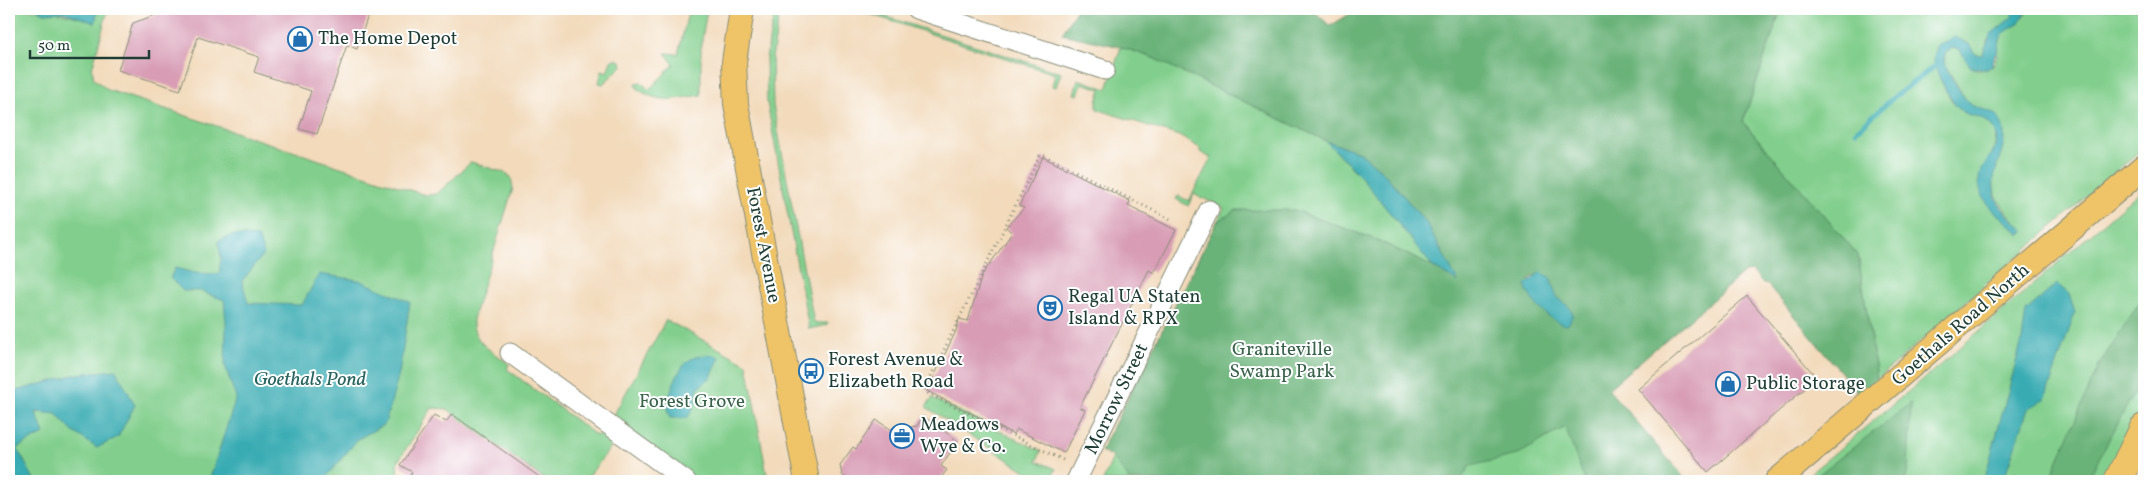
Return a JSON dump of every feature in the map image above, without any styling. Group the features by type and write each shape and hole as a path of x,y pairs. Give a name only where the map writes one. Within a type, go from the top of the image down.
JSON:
{"highway":[{"path":"2118,481 2144,428"}],"main road":[{"name":"Forest Avenue","path":"742,9 734,62 736,104 807,481"},
{"name":"Goethals Road North","path":"1778,481 2144,167"}],"street":[{"path":"916,9 1105,70"},
{"name":"Morrow Street","path":"1076,481 1210,210"},
{"path":"510,353 686,481"}],"path":[{"path":"1063,460 926,393 925,388 1040,156 1045,156 1172,220"}],"green space":[{"path":"9,9 52,12 94,22 98,9 108,9 92,69 94,79 108,90 425,195 437,194 471,162 505,173 511,177 513,188 473,318 473,326 479,340 509,364 507,369 597,436 604,432 614,443 585,481 547,481 447,409 432,408 397,463 398,481 9,481"},
{"path":"689,9 707,9 701,47 701,95 667,99 644,93 636,87 636,83 641,82 649,90 674,64 665,53 678,54"},
{"path":"775,9 780,9 772,58 773,105 814,323 828,323 827,325 809,329 767,102 766,58"},
{"path":"854,9 862,9 1061,73 1056,87 1052,86 1055,74"},
{"path":"1077,9 1312,9 1330,26 1358,9 1781,9 1743,122 1858,255 1877,379 1860,395 1767,284 1763,283 1752,271 1745,272 1608,389 1687,481 1585,481 1565,427 1517,455 1470,466 1460,481 1130,481 1113,457 1101,451 1217,222 1236,210 1294,210 1377,240 1433,267 1457,281 1427,224 1384,173 1359,152 1326,141 1151,57 1121,47 1062,34","holes":["1538,274 1560,301 1567,306 1547,316 1529,279"]},
{"path":"1781,9 2013,9 2013,17 1987,41 1986,50 1982,55 1975,54 1969,44 1955,37 1935,66 1947,94 1954,104 1964,112 1983,119 1994,129 1996,141 1984,166 1988,204 2020,235 2025,231 2002,206 1996,196 1994,187 1996,166 2004,134 1966,100 1944,63 1945,54 1953,47 1959,49 1971,67 1979,70 1988,69 1995,62 2001,36 2023,18 2027,9 2140,9 2144,13 2144,32 2138,37 2144,44 2144,147 1877,379 1858,255 1743,122"},
{"name":"Graniteville Swamp Park","path":"1121,47 1151,57 1326,141 1362,178 1433,267 1377,240 1294,210 1687,481 1103,481 1113,457 1101,451 1224,208 1194,194 1188,206 1176,199 1178,196 1189,201 1211,158 1200,152 1200,148 1179,136 1097,109 1101,89 1082,83 1078,95 1074,94 1078,79 1107,89"},
{"path":"614,59 621,61 622,66 603,84 599,83 602,70 607,72 611,61"},
{"path":"2144,188 2144,405 2112,464 2106,481 1801,481 1933,371"},
{"path":"2144,295 2144,374 2087,481 2049,481 2099,365"},
{"name":"Forest Grove","path":"666,320 747,364 768,481 700,481 612,418"},
{"path":"932,398 1041,451 1037,461 1056,469 1050,481 1041,481 926,407"},
{"path":"1911,403 1908,471 1905,481 1810,481"}],"water":[{"path":"37,9 98,9 95,23 64,12 44,13"},
{"path":"2013,9 2027,10 2018,24 2002,34 1992,65 1986,69 1971,67 1959,49 1953,47 1945,54 1944,64 1962,94 1970,103 1996,115 2001,122 2004,142 1994,180 1994,190 2002,208 2025,231 2020,235 1995,212 1980,190 1980,175 1995,147 1995,132 1986,120 1962,112 1959,109 1947,92 1934,63 1935,53 1939,44 1955,37 1969,44 1975,54 1982,55 1991,34 2012,17"},
{"path":"1326,141 1359,152 1384,173 1427,224 1458,282 1433,267 1362,178"},
{"name":"Goethals Pond","path":"233,235 258,237 264,254 242,281 248,303 302,305 319,274 359,280 410,302 399,374 385,424 358,439 323,481 209,481 236,398 225,366 226,323 224,300 200,291 183,291 170,278 175,268 195,273 219,274 221,257 218,241"},
{"path":"1540,272 1550,277 1556,296 1571,309 1573,315 1568,325 1562,324 1549,316 1536,304 1527,291 1526,285"},
{"path":"2057,284 2069,294 2075,313 2045,399 2028,409 2003,481 1984,481 2022,340 2026,311"},
{"path":"714,355 720,357 711,377 698,388 695,404 690,414 687,418 670,418 668,412 669,397 679,372 688,361 697,356"},
{"path":"116,370 135,405 118,437 97,448 72,431 56,414 36,412 44,434 17,448 35,481 9,481 9,393 77,374"}],"building":[{"path":"172,9 370,9 357,49 347,45 317,134 299,129 311,91 254,72 259,57 198,37 180,90 118,70 133,23"},
{"name":"Regal UA Staten Island & RPX","path":"1043,157 1130,201 1128,206 1176,230 1154,273 1149,270 1080,407 1085,410 1064,453 1016,429 1013,434 927,391 956,331 959,319 968,321 982,275 1012,233 1006,227 1024,208 1019,206"},
{"name":"Public Storage","path":"1747,296 1817,378 1708,472 1638,389"},
{"path":"452,414 545,481 406,481 412,472 400,465 434,415 446,422"},
{"path":"923,416 958,441 941,466 947,470 938,481 850,481 842,475 840,465 853,447 856,449 876,420 892,430 917,426"}],"waterway":[{"path":"1856,131 1894,97 1939,63"}],"place":[{"name":"The Home Depot","path":"300,39"},
{"name":"Regal UA Staten Island & RPX","path":"1050,308"},
{"name":"Forest Avenue & Elizabeth Road","path":"811,371"},
{"name":"Public Storage","path":"1728,384"},
{"name":"Meadows Wye & Co.","path":"902,436"}]}
